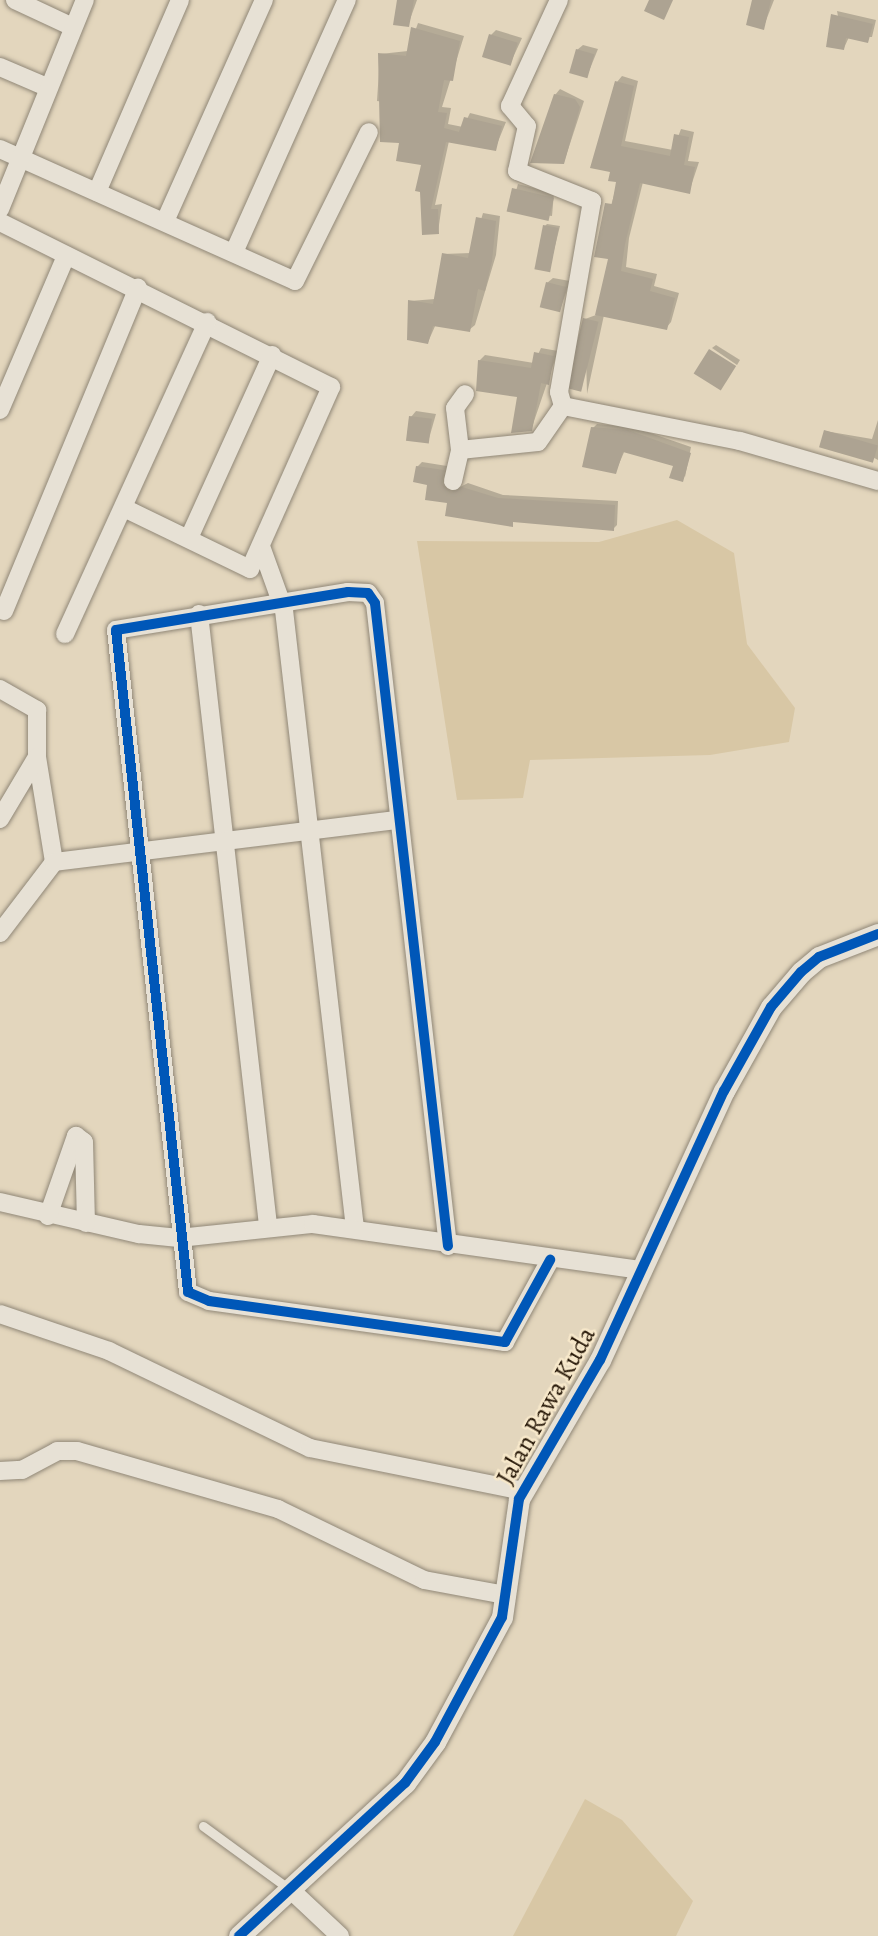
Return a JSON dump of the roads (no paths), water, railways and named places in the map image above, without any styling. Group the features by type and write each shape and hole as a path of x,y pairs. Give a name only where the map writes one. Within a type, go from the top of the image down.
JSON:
{"street":[{"path":"15,0 73,27"},
{"path":"0,209 85,0"},
{"path":"97,192 180,0"},
{"path":"166,219 264,0"},
{"path":"235,250 347,0"},
{"path":"460,450 538,442 563,406 559,391 592,201 517,171 527,126 510,106 557,0"},
{"path":"0,67 49,88"},
{"path":"0,149 235,250 291,280 299,278 369,132"},
{"path":"0,222 325,382 331,395 262,549 250,569 126,509"},
{"path":"0,410 66,256"},
{"path":"4,611 138,288"},
{"path":"65,634 126,509 207,322"},
{"path":"190,538 272,355"},
{"path":"453,481 460,450 455,408 465,394"},
{"path":"563,406 740,441 878,481"},
{"path":"262,549 282,601 355,1228"},
{"path":"448,1246 397,820 375,603 368,593 348,592 124,627 114,636 179,1238 188,1292 199,1299 496,1343 512,1338 550,1259"},
{"path":"199,614 268,1225"},
{"path":"0,689 37,709 37,757 54,862"},
{"path":"0,819 37,757"},
{"path":"0,933 54,862 309,828 397,820"},
{"name":"Jalan Rawa Kuda","path":"239,1936 292,1891 405,1783 435,1742 480,1669 505,1595 523,1491 600,1360 640,1270 772,1007 819,957 878,934"},
{"path":"48,1216 76,1136 84,1142 86,1223"},
{"path":"0,1202 48,1216 179,1238 268,1225 355,1228 448,1246 640,1270"},
{"path":"0,1314 109,1351 310,1448 523,1491"},
{"path":"0,1471 22,1470 57,1451 77,1451 278,1509 424,1580 505,1595"},
{"path":"292,1891 340,1936"}],"lane":[{"path":"203,1826 292,1891"}]}
